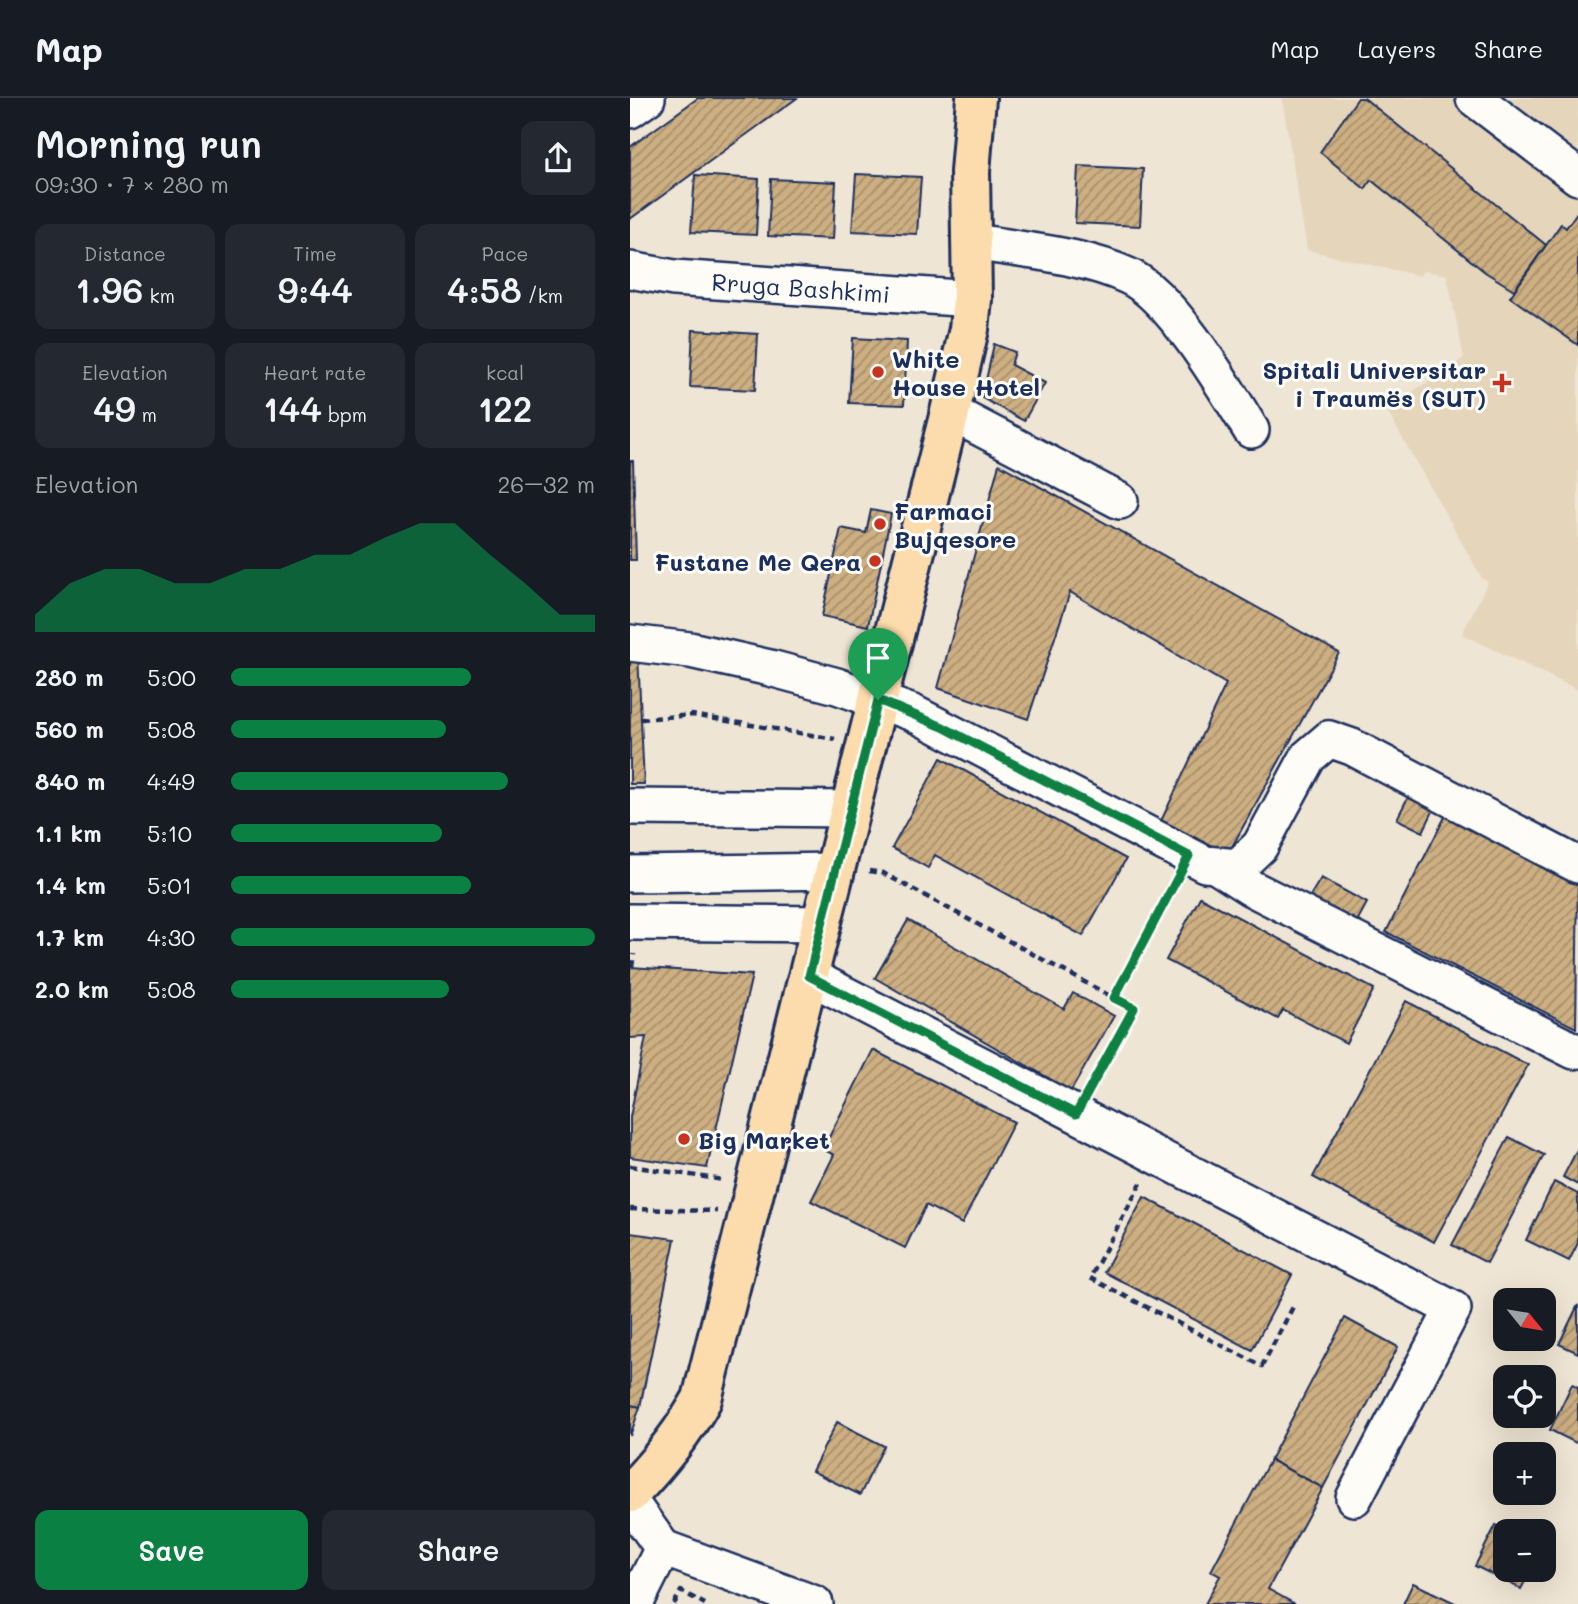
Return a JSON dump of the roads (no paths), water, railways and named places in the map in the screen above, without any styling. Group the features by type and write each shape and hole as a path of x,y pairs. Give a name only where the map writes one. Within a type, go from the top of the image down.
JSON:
{"main road":[{"path":"630,1493 661,1461 687,1426 702,1399 950,412 969,329 972,299 970,172 976,98"}],"street":[{"path":"630,110 647,98"},
{"path":"1474,98 1578,177"},
{"path":"970,242 1098,265 1131,277 1175,320 1217,375 1251,430"},
{"name":"Rruga Bashkimi","path":"633,273 972,299"},
{"path":"950,412 1120,501"},
{"path":"630,643 690,650 770,668 878,700 943,727 1251,888 1574,1051"},
{"path":"1205,862 1238,867 1250,858 1308,757 1329,739 1352,747 1578,865"},
{"path":"630,807 851,809"},
{"path":"630,874 836,868"},
{"path":"630,922 822,925"},
{"path":"809,976 1453,1309 1354,1499"},
{"path":"630,1502 663,1548 815,1604"},
{"path":"635,1604 663,1548"}],"place":[{"name":"White House Hotel","path":"878,372"},
{"name":"Spitali Universitar i Traumës (SUT)","path":"1502,383"},
{"name":"Farmaci Bujqesore","path":"880,524"},
{"name":"Fustane Me Qera","path":"875,561"},
{"name":"Big Market","path":"684,1139"}]}
